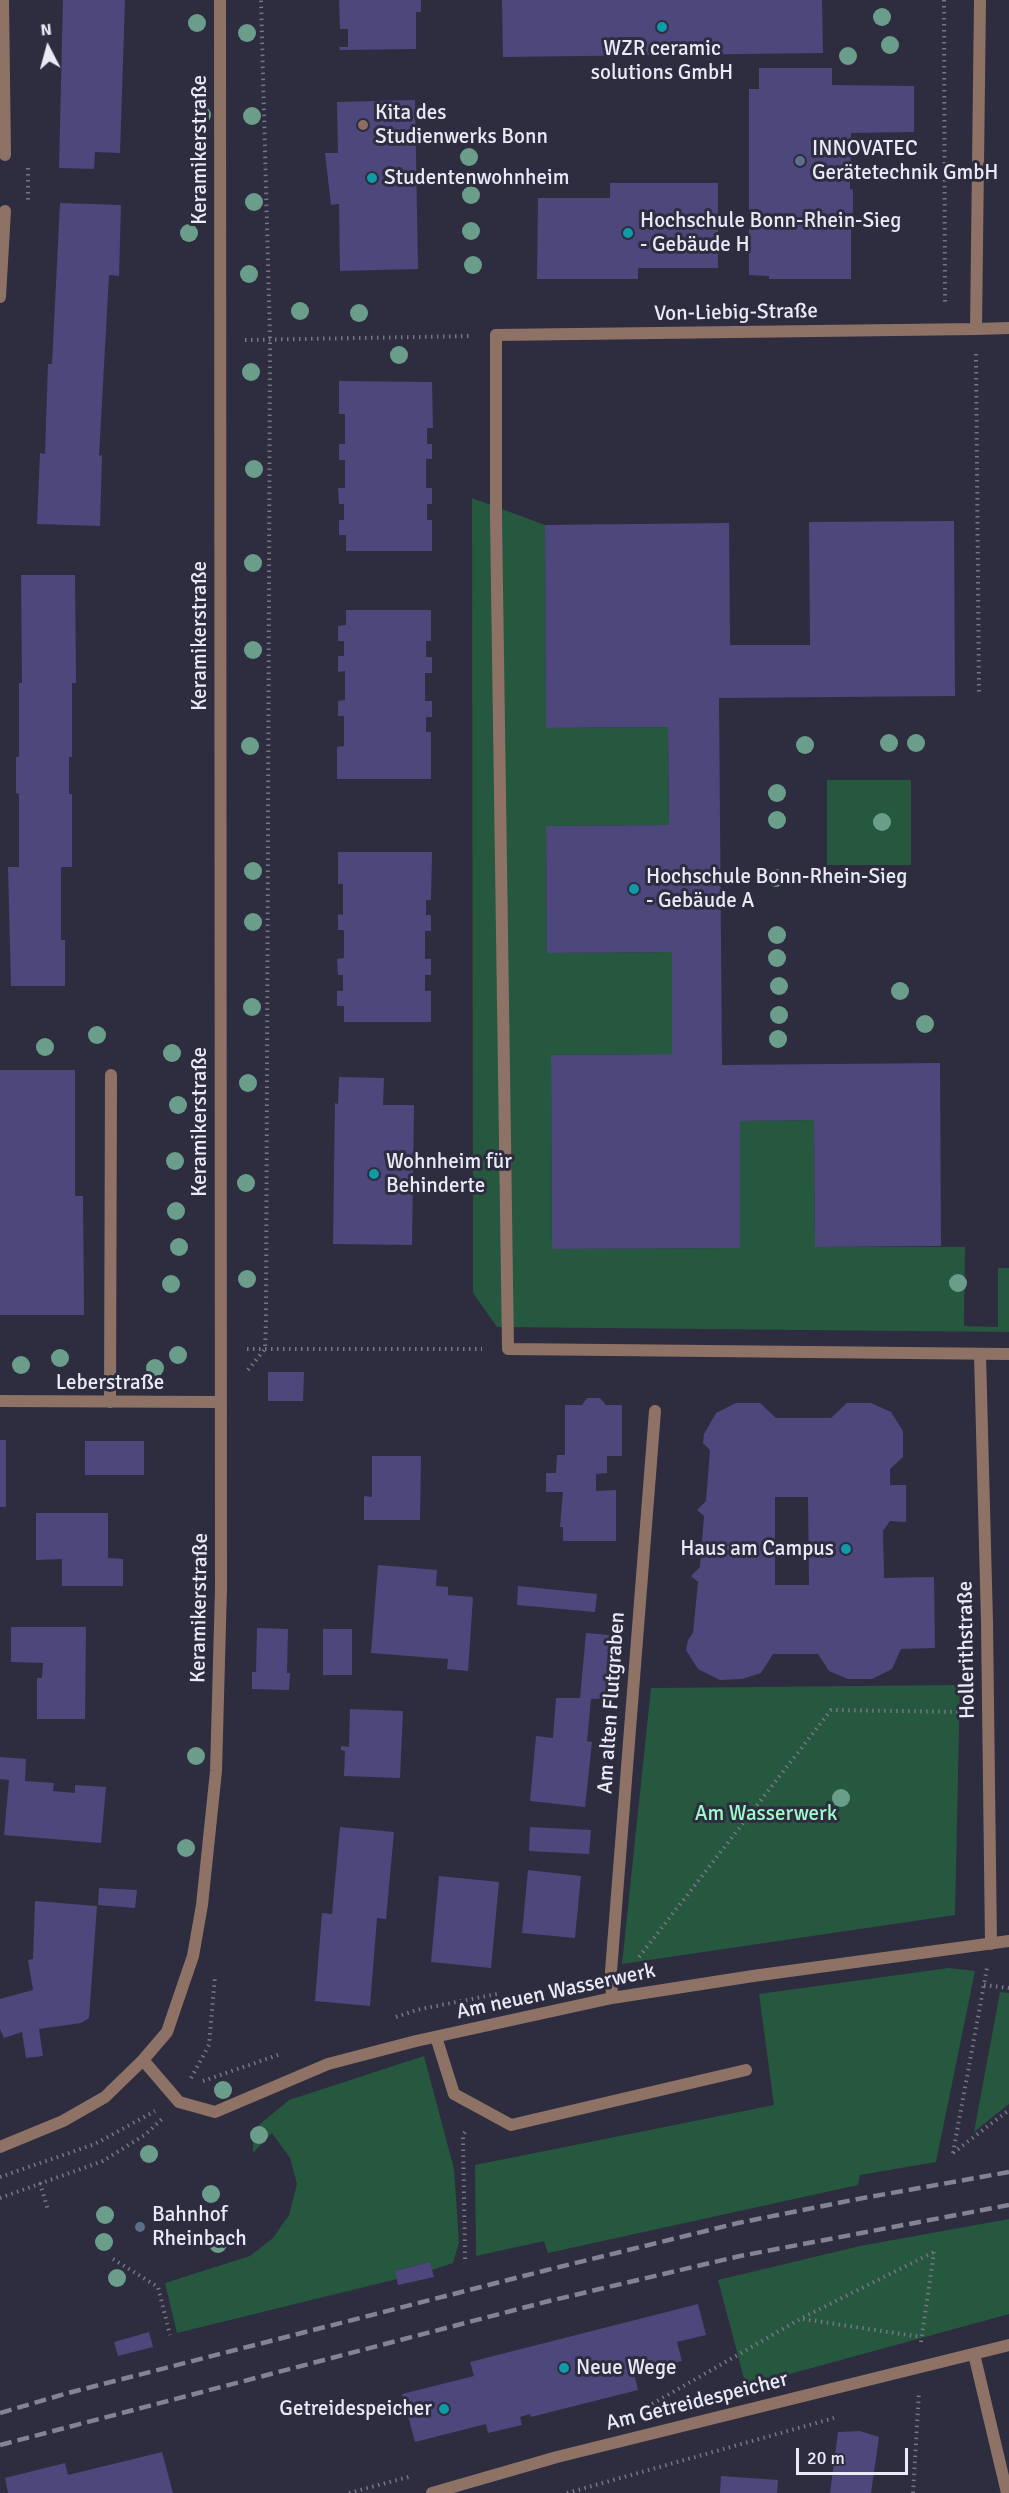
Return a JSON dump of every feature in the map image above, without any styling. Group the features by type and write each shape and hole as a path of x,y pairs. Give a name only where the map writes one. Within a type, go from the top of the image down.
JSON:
{"street":[{"path":"3,0 5,155"},
{"name":"Keramikerstraße","path":"0,2147 63,2121 105,2097 143,2060 166,2032 193,1956 202,1905 216,1771 221,1588 219,1348 220,0"},
{"path":"976,329 980,0"},
{"path":"0,297 5,211"},
{"name":"Von-Liebig-Straße","path":"496,335 1009,328"},
{"path":"496,335 498,457 496,517 508,1349 1009,1354"},
{"path":"110,1402 111,1075"},
{"name":"Hollerithstraße","path":"980,1354 991,1944"},
{"name":"Leberstraße","path":"0,1401 220,1402"},
{"name":"Am alten Flutgraben","path":"612,1998 611,1971 655,1411"},
{"name":"Am neuen Wasserwerk","path":"179,2102 215,2112 328,2064 436,2037 612,1998 1009,1941"},
{"path":"436,2037 454,2094 511,2125 746,2070"},
{"path":"143,2060 179,2102"},
{"name":"Am Getreidespeicher","path":"432,2493 557,2457 1009,2345"},
{"path":"974,2354 1007,2493"}],"path":[{"path":"261,0 270,339 265,1349"},
{"path":"944,0 945,329"},
{"path":"28,172 28,180"},
{"path":"976,329 979,695"},
{"path":"219,342 496,335"},
{"path":"219,1348 508,1349"},
{"path":"638,1958 831,1710 988,1712"},
{"path":"991,1944 953,2153 1009,2110"},
{"path":"984,1985 1009,1988"},
{"path":"0,2177 95,2144 145,2114 179,2102"},
{"path":"0,2198 103,2161 146,2134 179,2102"},
{"path":"465,2259 464,2135 481,2109"},
{"path":"40,2183 48,2210"},
{"path":"640,2410 802,2318 934,2252 921,2337 802,2318"},
{"path":"113,2259 158,2287 170,2335"},
{"path":"913,2493 920,2367"},
{"path":"907,2398 918,2396"},
{"path":"567,2493 840,2416"}],"green space":[{"path":"472,498 545,525 546,728 668,727 669,825 546,826 547,953 672,952 672,1054 551,1055 552,1249 740,1248 740,1121 814,1120 815,1247 965,1247 964,1326 998,1327 998,1268 1009,1268 1009,1332 497,1327 473,1293"},
{"path":"827,780 911,780 911,865 827,865"},
{"name":"Am Wasserwerk","path":"960,1685 955,1915 622,1964 651,1688"},
{"path":"949,1968 975,1971 936,2162 860,2175 858,2185 548,2253 544,2241 476,2256 475,2165 774,2105 759,1994"},
{"path":"1000,1992 1009,1993 1009,2104 974,2132"},
{"path":"424,2056 454,2169 459,2243 453,2263 432,2270 430,2262 395,2271 397,2279 177,2333 165,2283 250,2256 273,2238 289,2215 297,2184 290,2158 272,2133 253,2153 253,2135 259,2125 289,2100"},
{"path":"1009,2219 1009,2314 746,2386 718,2280 860,2246"}],"building":[{"path":"63,0 125,0 120,153 95,152 94,169 59,168"},
{"path":"339,0 421,0 421,12 416,12 416,49 340,50 339,47 348,47 348,29 340,29"},
{"name":"WZR ceramic solutions GmbH","path":"502,0 822,0 823,53 503,57"},
{"name":"INNOVATEC Gerätetechnik GmbH","path":"759,68 832,68 832,85 914,86 914,132 851,133 850,189 853,190 853,225 851,224 851,279 769,279 769,276 749,275 749,89 759,89"},
{"name":"Studentenwohnheim","path":"415,100 418,269 340,271 339,204 331,205 325,153 338,153 337,102"},
{"name":"Hochschule Bonn-Rhein-Sieg - Gebäude H","path":"610,183 718,183 718,268 638,268 638,279 537,279 538,198 610,198"},
{"path":"60,203 121,205 119,276 109,275 99,456 102,455 100,526 37,524 40,453 45,454 48,364 52,364"},
{"path":"339,381 432,382 433,428 427,428 427,444 432,444 432,459 426,459 426,488 432,488 432,504 427,504 427,520 432,520 432,551 346,551 346,535 339,535 339,520 344,520 344,504 339,504 338,488 345,488 345,460 339,460 339,444 345,444 345,414 339,414"},
{"name":"Hochschule Bonn-Rhein-Sieg - Gebäude A","path":"954,521 955,696 719,698 722,1065 940,1063 941,1246 815,1247 814,1120 740,1121 740,1248 552,1249 551,1055 672,1054 672,952 547,953 546,826 669,825 668,727 546,728 545,525 729,523 730,645 810,645 809,522"},
{"path":"21,575 75,575 76,683 72,683 72,757 69,757 69,794 72,794 72,867 61,867 61,940 65,940 65,986 11,986 8,867 19,867 19,794 16,793 16,757 19,757 19,683 22,683"},
{"path":"346,610 431,610 431,641 426,641 426,657 432,657 432,673 425,673 425,701 432,701 432,717 426,717 426,732 431,732 431,779 337,779 337,747 344,746 344,716 338,716 338,701 345,700 345,671 338,672 338,656 344,656 344,641 338,641 338,626 346,625"},
{"path":"338,852 432,852 431,900 426,900 426,915 431,915 431,931 425,931 425,959 431,959 431,975 425,975 425,991 431,991 431,1022 344,1022 344,1006 337,1006 337,991 343,991 343,975 338,975 337,959 344,958 344,930 338,930 338,914 343,915 343,884 338,884"},
{"path":"0,1070 75,1070 75,1196 83,1196 84,1315 0,1315"},
{"name":"Wohnheim für Behinderte","path":"339,1077 384,1078 383,1105 414,1105 412,1245 333,1244 335,1103 338,1104"},
{"path":"268,1372 304,1372 303,1401 268,1401"},
{"path":"587,1398 600,1398 606,1405 622,1405 622,1456 607,1456 607,1473 596,1474 596,1491 616,1490 616,1541 563,1541 563,1527 560,1527 563,1492 546,1492 546,1473 556,1473 557,1455 565,1455 565,1405 582,1405"},
{"name":"Haus am Campus","path":"736,1403 760,1403 776,1418 831,1418 847,1403 871,1403 891,1412 903,1431 903,1457 890,1469 890,1485 906,1485 906,1522 890,1521 883,1531 884,1578 934,1577 935,1648 901,1649 892,1669 872,1679 848,1679 829,1671 818,1654 773,1654 761,1673 742,1679 720,1680 698,1669 686,1650 688,1640 693,1633 698,1582 691,1576 700,1567 704,1516 697,1510 706,1501 710,1450 703,1443 704,1434 716,1413","holes":["775,1497 808,1497 809,1585 775,1585"]},
{"path":"0,1440 6,1440 6,1507 0,1507"},
{"path":"85,1441 144,1441 144,1475 85,1475"},
{"path":"372,1456 421,1456 420,1520 364,1520 364,1496 372,1497"},
{"path":"36,1513 108,1513 108,1558 123,1559 123,1586 62,1586 62,1559 36,1560"},
{"path":"378,1565 437,1570 436,1586 448,1587 448,1595 473,1597 468,1671 447,1669 448,1659 371,1653"},
{"path":"518,1586 597,1594 595,1612 517,1605"},
{"path":"11,1627 86,1627 85,1719 37,1719 37,1678 42,1678 43,1663 11,1662"},
{"path":"257,1628 288,1629 289,1690 252,1689 252,1672 256,1672"},
{"path":"323,1629 352,1629 352,1675 323,1675"},
{"path":"586,1633 620,1636 614,1698 591,1699 587,1741 592,1742 585,1807 530,1801 536,1736 553,1738 556,1698 580,1698"},
{"path":"350,1709 403,1711 400,1778 344,1776 345,1751 341,1750 341,1746 349,1747"},
{"path":"0,1757 26,1759 25,1781 54,1783 53,1791 75,1793 75,1785 106,1787 101,1843 4,1835 9,1780 0,1779"},
{"path":"340,1827 394,1832 386,1919 377,1918 370,2006 315,2001 322,1913 332,1914"},
{"path":"530,1827 591,1830 589,1854 529,1851"},
{"path":"528,1870 581,1876 575,1938 522,1933"},
{"path":"439,1876 499,1882 491,1968 431,1962"},
{"path":"99,1888 137,1890 135,1908 98,1905"},
{"path":"35,1901 97,1906 89,2018 81,2023 39,2029 43,2056 26,2058 22,2032 4,2038 0,2029 0,1999 33,1990 28,1960 33,1959"},
{"path":"430,2262 434,2277 398,2285 395,2271"},
{"name":"Neue Wege","path":"698,2304 706,2335 677,2342 682,2361 634,2373 638,2390 531,2417 530,2414 520,2417 522,2425 488,2433 486,2424 415,2442 402,2394 474,2376 470,2362"},
{"path":"149,2332 153,2347 118,2356 114,2342"},
{"path":"860,2431 879,2437 871,2493 830,2493 838,2432"},
{"path":"162,2452 173,2493 8,2493 5,2478 65,2463 68,2475"},
{"path":"721,2476 778,2480 777,2493 720,2493"}],"railway":[{"path":"0,2413 68,2393 738,2223 1009,2172"},
{"path":"0,2445 549,2301 740,2256 1009,2205"}],"place":[{"name":"WZR ceramic solutions GmbH","path":"662,27"},
{"name":"Kita des Studienwerks Bonn","path":"363,125"},
{"name":"INNOVATEC Gerätetechnik GmbH","path":"800,161"},
{"name":"Studentenwohnheim","path":"372,178"},
{"name":"Hochschule Bonn-Rhein-Sieg - Gebäude H","path":"628,233"},
{"name":"Hochschule Bonn-Rhein-Sieg - Gebäude A","path":"634,889"},
{"name":"Wohnheim für Behinderte","path":"374,1174"},
{"name":"Haus am Campus","path":"846,1549"},
{"name":"Bahnhof Rheinbach","path":"140,2227"},
{"name":"Neue Wege","path":"564,2368"},
{"name":"Getreidespeicher","path":"444,2409"}]}
